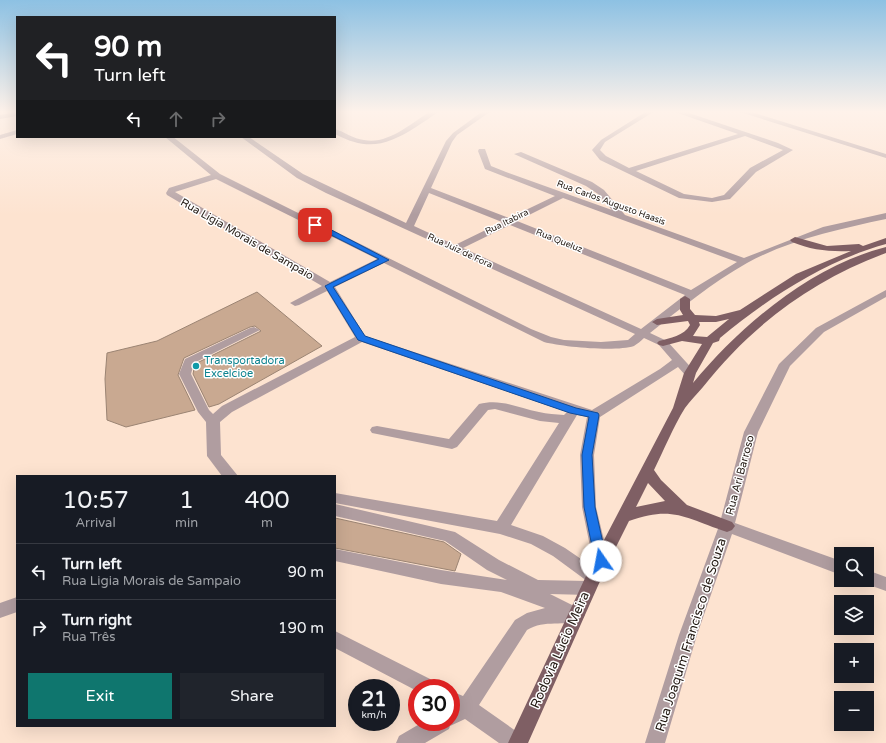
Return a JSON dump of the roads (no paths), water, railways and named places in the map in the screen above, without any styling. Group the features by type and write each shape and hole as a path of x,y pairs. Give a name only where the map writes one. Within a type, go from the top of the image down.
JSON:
{"main road":[{"path":"795,240 811,246 831,250 872,245"},
{"name":"Rodovia Lúcio Meira","path":"517,743 551,673 601,561 648,472 679,408 690,373 709,341 744,312 800,276 872,245 886,241"},
{"name":"Rodovia Lúcio Meira","path":"679,408 725,353 750,329 794,294 851,265 886,250"},
{"path":"663,343 682,338 709,341 728,334 768,303 794,294"},
{"path":"682,338 693,330 695,325 693,319 685,310 689,296"},
{"path":"657,322 676,318 716,318 744,312"},
{"path":"648,472 656,484 681,508 726,526"},
{"path":"624,518 647,509 681,508"}],"street":[{"path":"180,146 204,168 217,176 527,331 548,340 577,344 631,343 689,296 744,261 826,229 886,216"},
{"name":"Rua Juiz de Fora","path":"256,146 300,176 330,191 454,249 663,343 690,373"},
{"path":"409,227 447,146"},
{"path":"598,146 597,153 603,158 682,196 699,200 721,199 727,197 753,170 789,150 780,146"},
{"path":"630,170 708,146"},
{"path":"852,146 886,156"},
{"name":"Rua Carlos Augusto Haasis","path":"482,151 488,167 494,170 561,196 744,261"},
{"path":"518,154 589,184 601,192 622,218"},
{"name":"Rua Ligia Morais de Sampaio","path":"217,176 172,190 170,193 329,286 362,338"},
{"name":"Rua Queluz","path":"427,189 510,221 689,296"},
{"name":"Rua Itabira","path":"454,249 561,196"},
{"path":"295,303 385,260"},
{"name":"Rua Ari Barroso","path":"726,526 751,432 785,364 820,330 884,296"},
{"path":"230,475 220,466 214,456 213,421 204,412 184,374 189,361 254,330"},
{"path":"213,421 227,409 362,338 571,415"},
{"path":"378,430 452,444 484,407 495,405 540,417 594,415 664,372 678,361"},
{"path":"501,528 571,415"},
{"path":"594,415 587,455 589,507 601,561"},
{"path":"336,498 501,528 537,540 559,552 591,583"},
{"path":"336,510 449,536 493,565 538,587 591,583"},
{"path":"726,526 834,565"},
{"name":"Rua Joaquim Francisco de Souza","path":"655,743 688,635 726,526"},
{"path":"336,554 441,578 501,585 552,603 576,615"},
{"path":"874,580 886,584"},
{"path":"0,611 16,604"},
{"path":"460,703 521,625 531,618 544,615 576,615"},
{"path":"336,640 412,679"},
{"path":"460,710 517,743"},
{"path":"406,743 427,731"}],"place":[{"name":"Transportadora Excelcioe","path":"196,366"}]}
